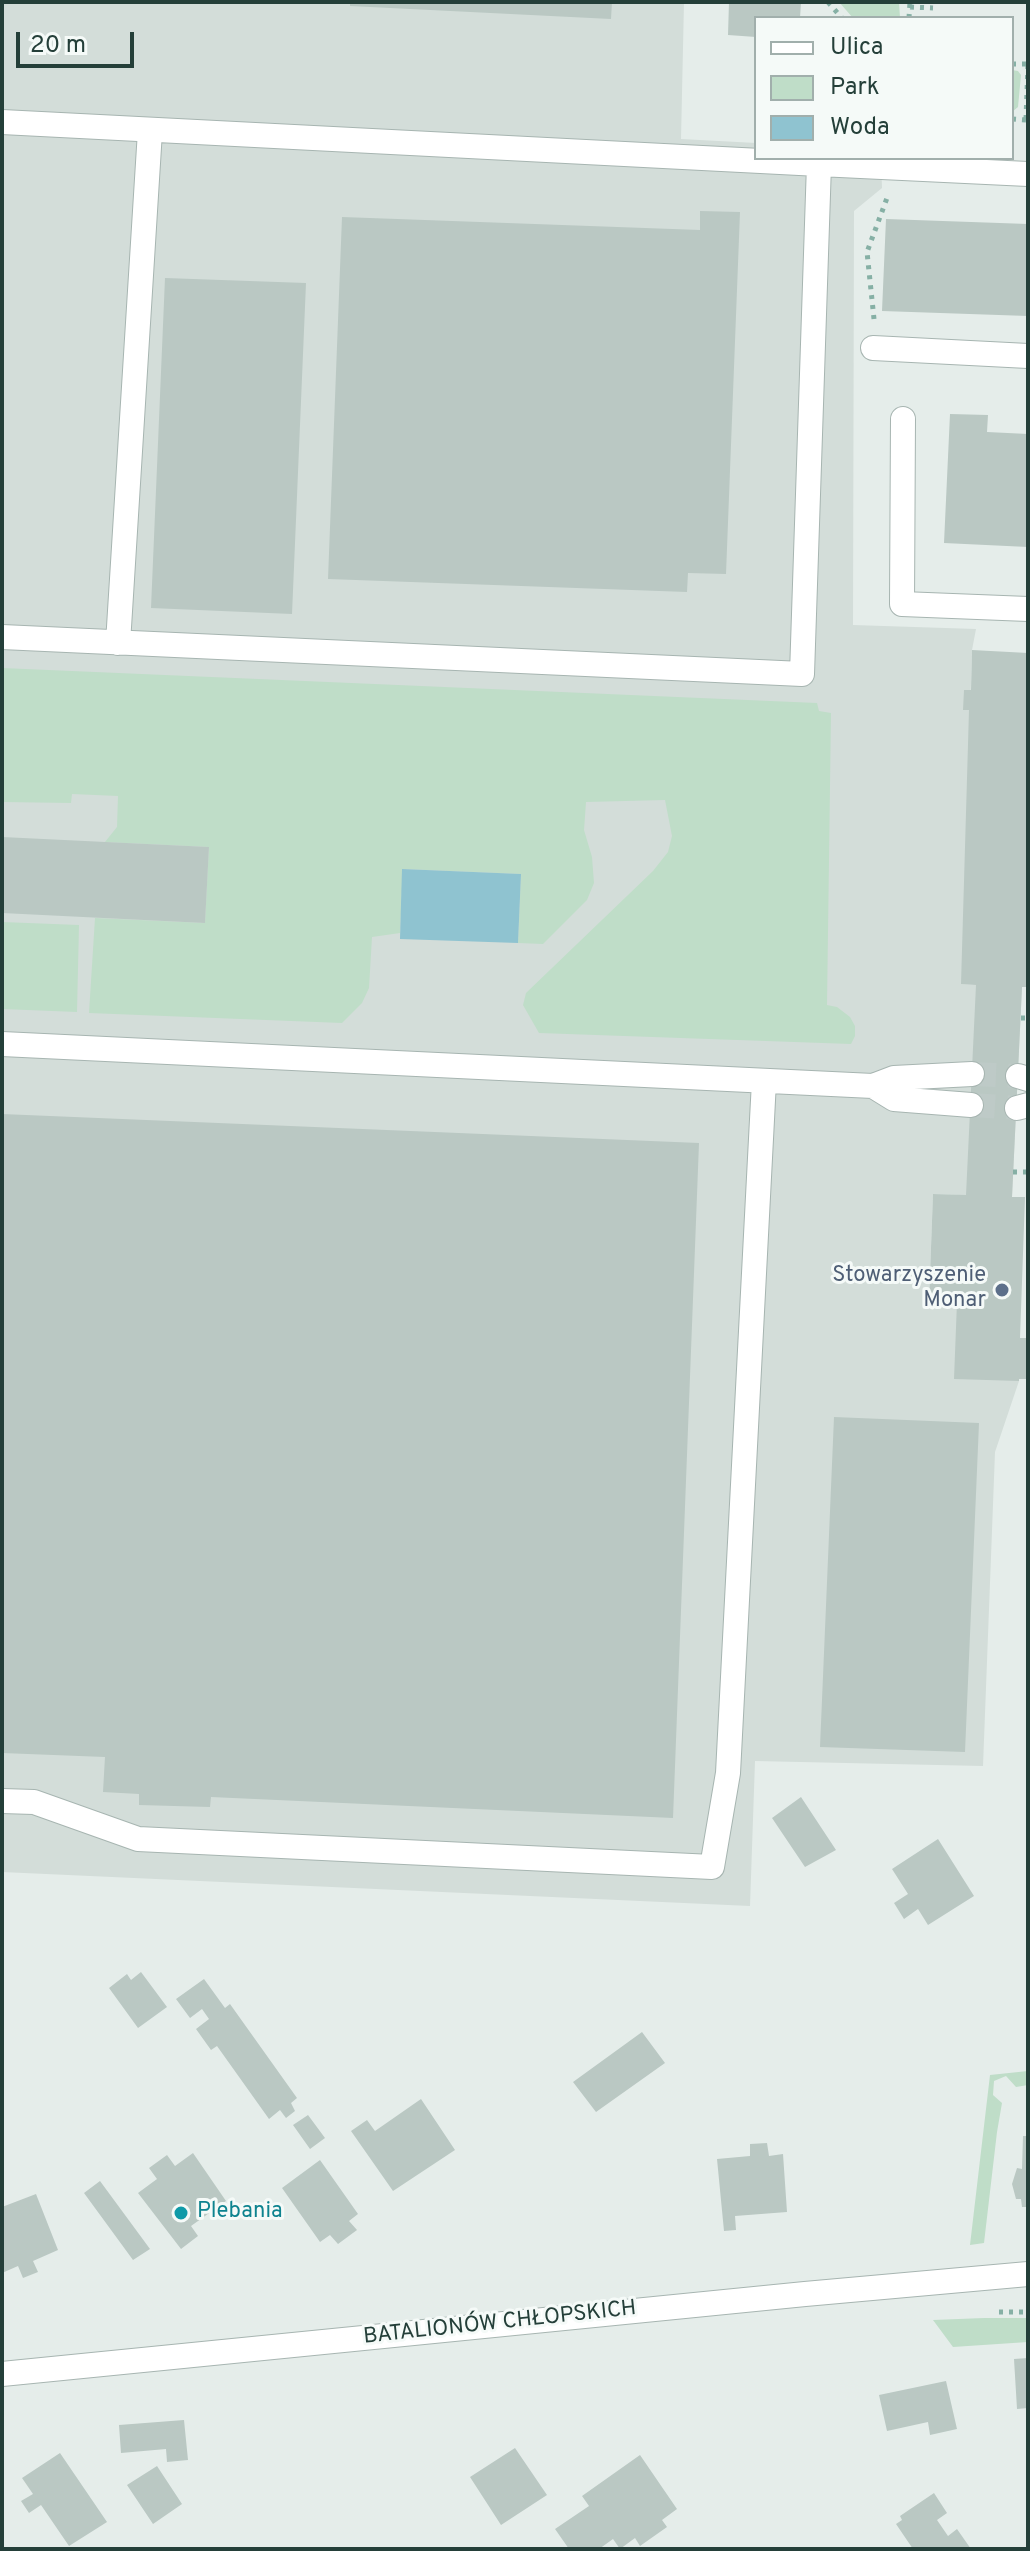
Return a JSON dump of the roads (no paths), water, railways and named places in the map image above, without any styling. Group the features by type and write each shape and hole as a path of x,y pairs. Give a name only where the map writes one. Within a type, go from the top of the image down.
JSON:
{"street":[{"path":"2,122 1028,174"},
{"path":"118,643 150,131"},
{"path":"2,637 802,674 819,164"},
{"path":"873,348 1028,356"},
{"path":"903,419 902,604 1028,609"},
{"path":"2,1044 873,1086 894,1078 972,1074"},
{"path":"2,1801 34,1802 138,1839 712,1867 728,1773 764,1081"},
{"path":"873,1086 894,1099 971,1105"},
{"name":"BATALIONÓW CHŁOPSKICH","path":"2,2374 775,2296 1028,2274"},
{"name":"BATALIONÓW CHŁOPSKICH","path":"999,2278 1028,2283"}],"water":[{"path":"402,869 521,874 518,943 400,939"}],"tunnel":[{"path":"972,1074 1018,1076"},
{"path":"971,1105 1017,1108"}],"place":[{"name":"Stowarzyszenie Monar","path":"1002,1290"},
{"name":"Plebania","path":"181,2213"}]}
